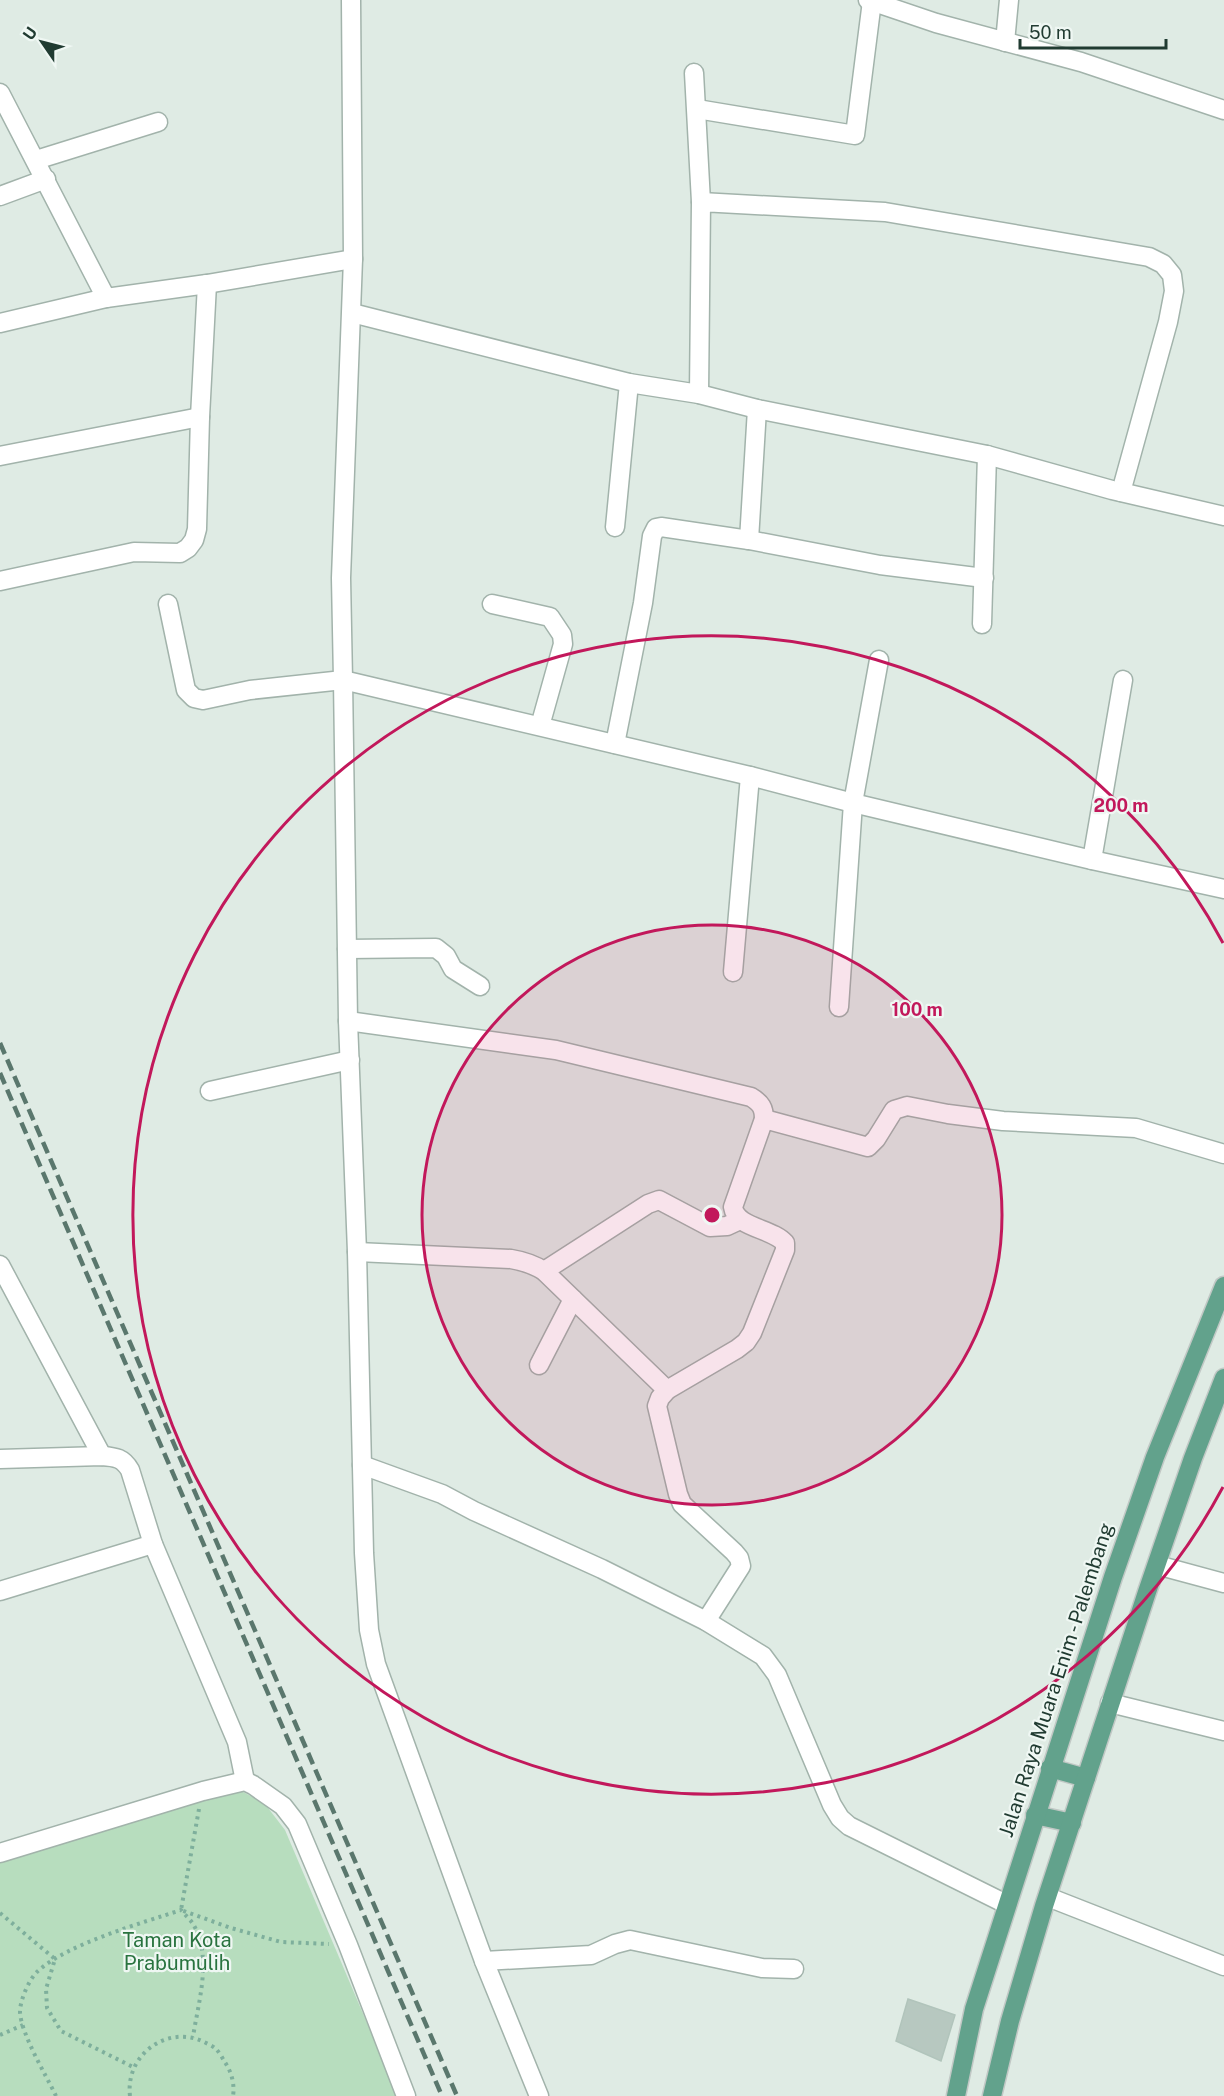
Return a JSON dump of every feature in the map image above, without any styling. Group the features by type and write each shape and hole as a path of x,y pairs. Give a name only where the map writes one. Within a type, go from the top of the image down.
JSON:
{"main road":[{"name":"Jalan Raya Muara Enim - Palembang","path":"956,2096 974,2009 1113,1576 1155,1457 1224,1286"},
{"path":"992,2096 1010,2021 1110,1703 1193,1458 1224,1378"},
{"path":"1050,1768 1086,1778"},
{"path":"1035,1815 1072,1823"}],"street":[{"path":"351,0 353,259 341,578 348,1021 357,1252 364,1553 369,1630 376,1664 484,1961 539,2096"},
{"path":"1005,42 1009,0"},
{"path":"697,109 855,135 870,1 936,23 1081,62 1224,110"},
{"path":"694,73 701,202 699,394"},
{"path":"0,93 106,298"},
{"path":"36,160 158,122"},
{"path":"0,196 46,179"},
{"path":"701,202 910,215 1149,257 1163,264 1172,275 1174,291 1168,322 1121,492"},
{"path":"0,323 106,298 207,284 353,259"},
{"path":"0,581 134,552 180,553 194,540 197,528 207,284"},
{"path":"352,313 629,383 699,394 757,409 987,455 1121,492 1224,516"},
{"path":"615,527 629,383"},
{"path":"749,540 757,409"},
{"path":"0,456 200,417"},
{"path":"982,624 987,455"},
{"path":"615,744 643,603 654,531 661,527 749,540 880,565 984,578"},
{"path":"168,604 186,690 194,698 203,700 249,690 343,680 1092,860 1224,889"},
{"path":"492,604 550,617 562,635 563,644 540,726"},
{"path":"839,1007 854,803 879,660"},
{"path":"1092,860 1123,680"},
{"path":"733,972 750,776"},
{"path":"347,949 436,948 446,956 453,969 480,986"},
{"path":"348,1021 556,1050 751,1097 759,1102 764,1110 764,1119 733,1207 734,1215 740,1220 780,1236 785,1243 785,1251 752,1333 746,1342 667,1390 657,1406 682,1504 734,1552 741,1566 706,1621"},
{"path":"210,1091 350,1060"},
{"path":"764,1119 868,1147 876,1139 894,1110 907,1106 1003,1121 1136,1128 1224,1154"},
{"path":"544,1271 648,1204 659,1200 710,1227 727,1226 740,1220"},
{"path":"357,1252 511,1258 525,1261 544,1271 667,1390"},
{"path":"0,1265 102,1456"},
{"path":"539,1365 573,1299"},
{"path":"0,1459 102,1456 123,1460 130,1470 153,1544 237,1742 245,1781"},
{"path":"362,1465 442,1494 474,1511 602,1569 706,1621 763,1656 772,1665 832,1805 840,1818 849,1826 1006,1904"},
{"path":"0,1591 153,1544"},
{"path":"1157,1565 1224,1583"},
{"path":"1110,1703 1224,1731"},
{"path":"0,1853 203,1791 245,1781 269,1795 283,1806 297,1824 348,1945 406,2096"},
{"path":"1048,1897 1224,1966"},
{"path":"484,1961 591,1955 630,1940 762,1968 794,1969"}],"path":[{"path":"181,1910 203,1791"},
{"path":"181,1910 193,1924 202,1953 202,1973 193,2037"},
{"path":"56,2096 23,2025 20,2010 28,1985 36,1972 68,1952 181,1910 231,1928 281,1942 348,1945"},
{"path":"0,1913 55,1959"},
{"path":"55,1959 46,1989 47,2008 61,2031 133,2067"},
{"path":"0,2036 23,2025"},
{"path":"130,2096 129,2086 133,2067 145,2051 167,2038 193,2037 215,2048 230,2068 232,2096"}],"green space":[{"name":"Taman Kota Prabumulih","path":"232,1786 265,1804 285,1830 398,2096 0,2096 0,1855"}],"building":[{"path":"908,1999 955,2015 941,2061 896,2041"}],"railway":[{"path":"0,1043 457,2096"},
{"path":"0,1073 442,2096"}]}
